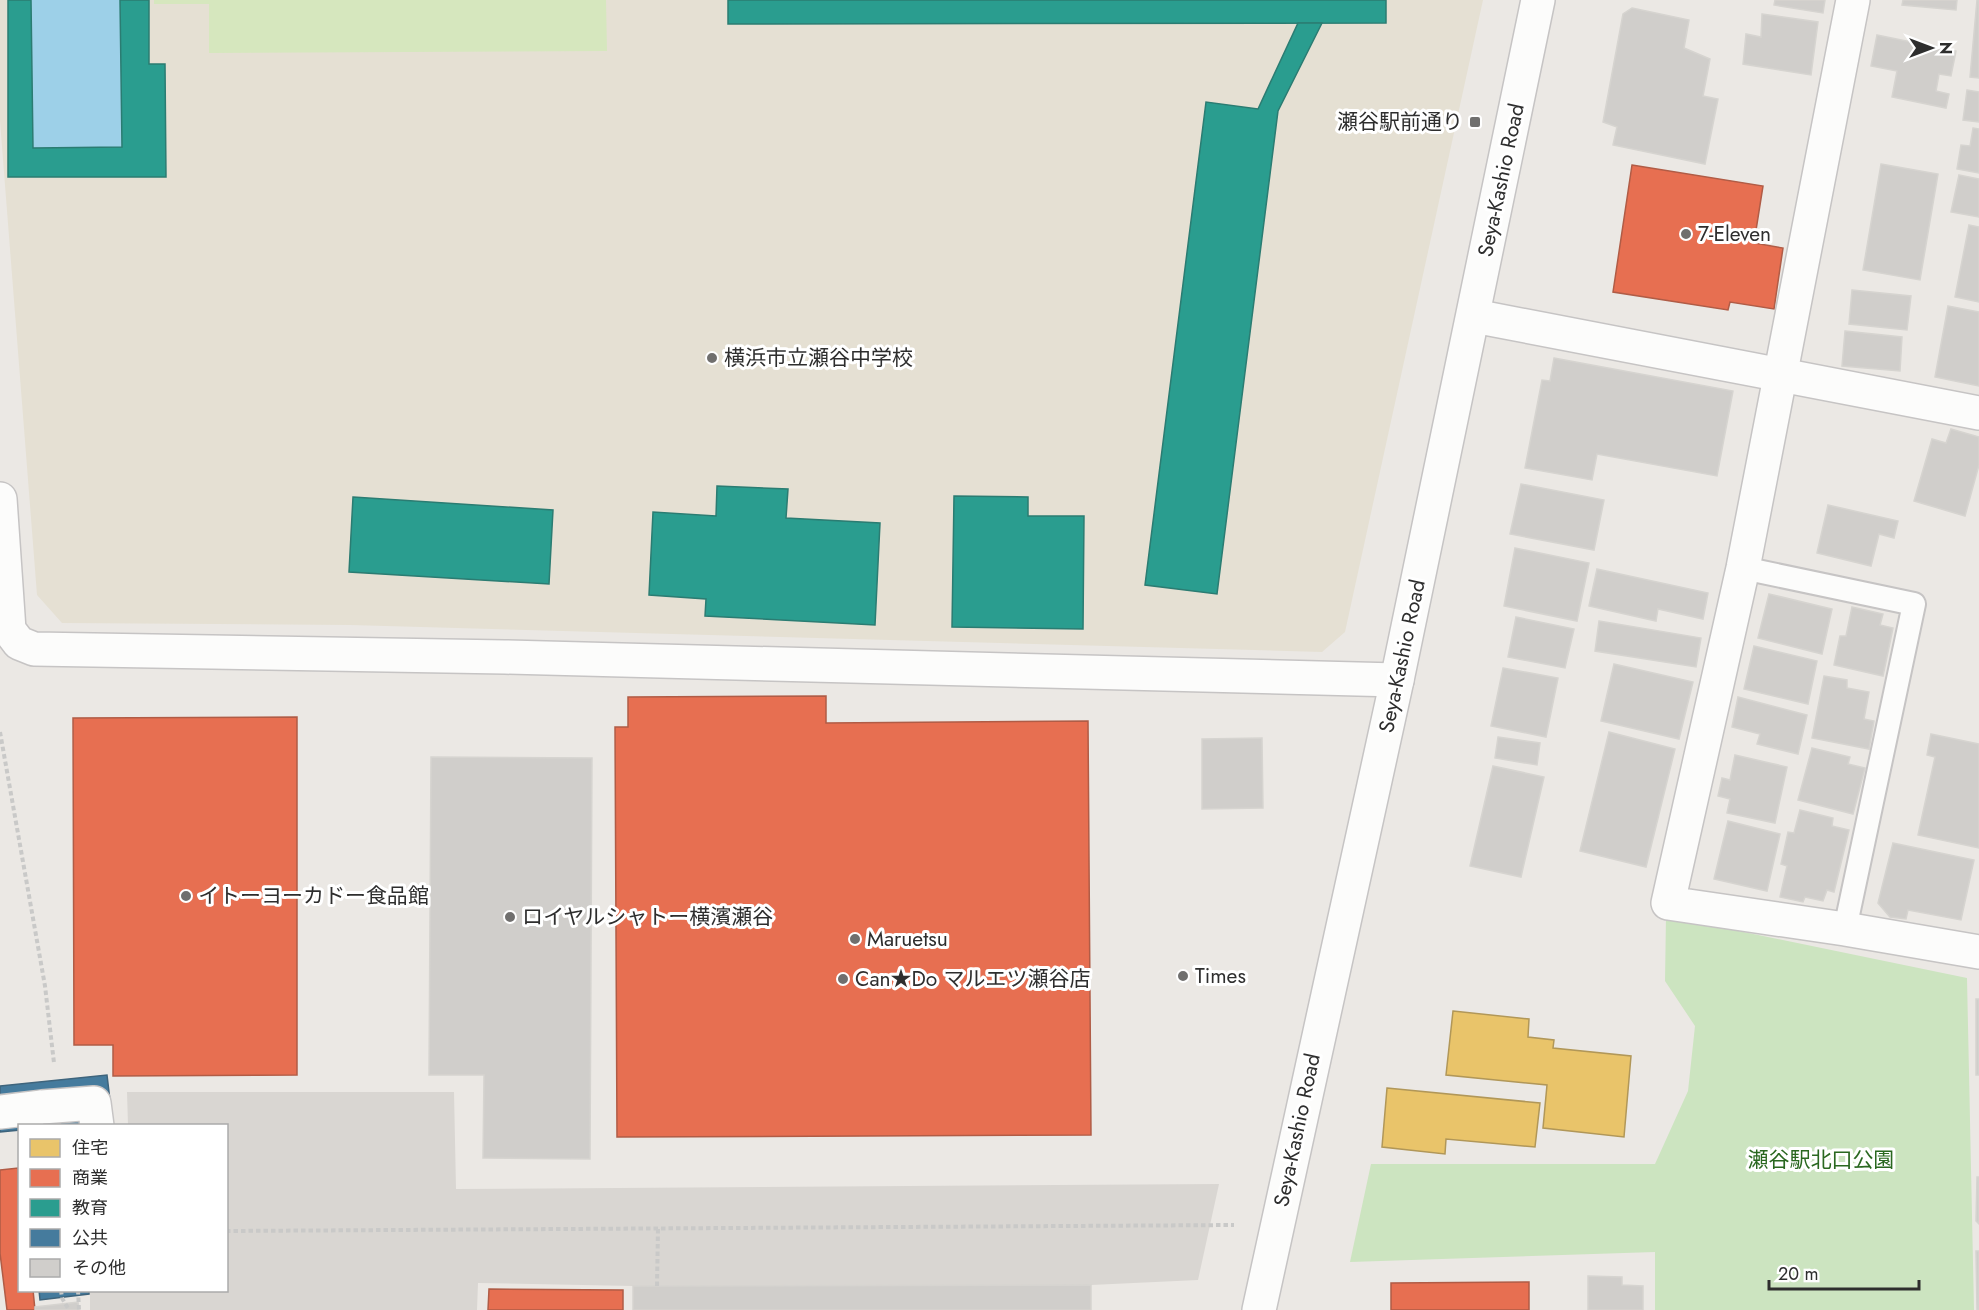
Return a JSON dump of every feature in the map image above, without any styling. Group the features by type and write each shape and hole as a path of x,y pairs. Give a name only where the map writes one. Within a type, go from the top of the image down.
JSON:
{"street":[{"name":"Seya-Kashio Road","path":"1259,1310 1397,680 1538,0"},
{"path":"1853,0 1743,568 1668,903 1845,929 1979,952"},
{"path":"1474,316 1979,413"},
{"path":"0,499 9,630 19,643 34,649 505,657 1397,680"},
{"path":"0,1112 43,1115 94,1102 97,1124"}],"lane":[{"path":"1743,568 1914,604 1845,929"}],"path":[{"path":"0,732 45,986 55,1067"},
{"path":"228,1231 1276,1225"},
{"path":"657,1286 658,1228"},
{"path":"61,1292 69,1310"},
{"path":"78,1292 79,1310"}],"shaded area":[{"name":"横浜市立瀬谷中学校","path":"0,0 1483,0 1345,632 1322,652 350,625 62,623 37,595 0,121"},
{"path":"127,1092 454,1092 456,1189 1219,1184 1198,1280 1091,1285 633,1286 478,1283 477,1310 90,1310 90,1292 228,1292 228,1124 128,1124"}],"green space":[{"path":"154,0 606,0 607,51 209,53 209,4 154,4"},
{"name":"瀬谷駅北口公園","path":"1666,916 1967,978 1974,1310 1655,1310 1655,1252 1350,1262 1371,1164 1655,1164 1688,1091 1695,1026 1665,981"}],"water":[{"path":"31,0 120,0 122,147 33,148"}],"building: 住宅":[{"path":"1453,1011 1529,1019 1528,1037 1554,1040 1553,1048 1631,1056 1624,1137 1543,1128 1547,1085 1446,1075"},
{"path":"1387,1088 1540,1103 1535,1147 1446,1139 1445,1154 1382,1147"}],"building: 商業":[{"path":"1632,165 1763,186 1754,243 1783,248 1774,309 1730,302 1728,310 1613,292"},
{"path":"826,696 826,723 1088,721 1091,1135 617,1137 615,727 628,727 628,697"},
{"path":"297,717 297,1075 113,1076 113,1045 74,1045 73,718"},
{"path":"18,1168 18,1292 33,1292 35,1310 7,1310 0,1253 0,1170"},
{"path":"1529,1282 1529,1310 1391,1310 1391,1283"},
{"path":"489,1289 623,1290 623,1310 488,1310"}],"building: 教育":[{"path":"8,0 31,0 33,148 122,147 120,0 149,0 149,64 165,64 166,177 8,177"},
{"path":"728,0 1386,0 1386,23 728,24"},
{"path":"1298,23 1322,23 1278,111 1217,594 1145,585 1206,102 1258,109"},
{"path":"717,486 788,489 786,518 880,523 875,625 705,616 706,599 649,595 653,512 716,516"},
{"path":"954,496 1028,497 1028,516 1084,516 1083,629 952,627"},
{"path":"353,497 553,510 549,584 349,572"}],"building: 公共":[{"path":"107,1075 113,1124 18,1124 18,1130 0,1132 0,1086"},
{"path":"39,1292 89,1292 89,1294 40,1300"}],"building: その他":[{"path":"1775,0 1825,0 1823,13 1774,5"},
{"path":"1903,0 1957,0 1956,10 1902,5"},
{"path":"1977,0 1979,0 1979,78 1970,77"},
{"path":"1632,8 1689,20 1684,48 1710,59 1703,96 1718,99 1705,164 1613,145 1617,127 1603,122 1623,14"},
{"path":"1762,14 1818,22 1811,75 1743,64 1746,34 1761,37"},
{"path":"1877,35 1956,51 1951,76 1939,74 1936,91 1949,94 1946,108 1892,97 1897,71 1871,66"},
{"path":"1967,90 1979,92 1979,122 1963,120"},
{"path":"1973,128 1979,129 1979,173 1957,169 1961,145 1970,146"},
{"path":"1881,164 1938,174 1920,280 1863,270"},
{"path":"1959,175 1979,179 1979,217 1951,212"},
{"path":"1969,225 1979,227 1979,302 1955,297"},
{"path":"1852,290 1911,296 1907,330 1849,324"},
{"path":"1948,306 1979,312 1979,386 1935,377"},
{"path":"1845,331 1902,337 1900,371 1842,366"},
{"path":"1554,358 1733,391 1717,476 1597,454 1592,480 1525,468 1542,380 1550,381"},
{"path":"1951,429 1979,437 1979,465 1965,516 1914,501 1932,439 1946,443"},
{"path":"1521,484 1604,500 1594,550 1510,534"},
{"path":"1828,505 1898,521 1894,538 1879,534 1871,566 1817,553"},
{"path":"1515,548 1589,563 1577,621 1504,606"},
{"path":"1597,569 1708,593 1703,619 1658,609 1656,621 1589,606"},
{"path":"1769,594 1832,609 1822,654 1758,638"},
{"path":"1852,607 1883,614 1880,625 1893,628 1883,676 1834,665 1840,636 1846,636"},
{"path":"1516,617 1574,629 1565,668 1508,657"},
{"path":"1599,621 1701,638 1696,667 1595,651"},
{"path":"1754,646 1817,661 1808,704 1744,689"},
{"path":"1614,664 1693,682 1679,739 1601,721"},
{"path":"1503,668 1558,678 1546,737 1491,726"},
{"path":"1824,676 1847,680 1847,688 1869,692 1864,719 1874,721 1869,749 1812,738"},
{"path":"1738,697 1807,715 1798,754 1757,744 1760,734 1732,727"},
{"path":"1609,732 1675,749 1646,867 1580,851"},
{"path":"1931,734 1979,744 1979,848 1918,835 1935,757 1927,755"},
{"path":"1498,737 1540,743 1537,765 1495,758"},
{"path":"1262,738 1263,808 1202,809 1202,739"},
{"path":"1812,748 1850,757 1848,764 1865,768 1853,814 1798,800"},
{"path":"1735,755 1787,767 1775,823 1727,813 1730,799 1718,796 1722,778 1730,780"},
{"name":"ロイヤルシャトー横濱瀬谷","path":"431,757 592,758 590,1159 483,1158 484,1075 429,1075"},
{"path":"1493,766 1544,777 1521,877 1470,866"},
{"path":"1800,810 1833,818 1832,826 1849,830 1834,892 1827,890 1823,901 1805,897 1803,902 1780,897 1787,866 1781,864 1788,832 1794,833"},
{"path":"1728,821 1780,834 1767,891 1714,879"},
{"path":"1893,843 1974,860 1961,920 1908,910 1906,919 1890,917 1878,903"},
{"path":"1976,999 1979,999 1979,1075 1976,1075"},
{"path":"1977,1177 1979,1177 1979,1224 1976,1221"},
{"path":"1976,1251 1979,1251 1979,1310 1977,1310"},
{"path":"1588,1276 1622,1277 1622,1285 1643,1286 1643,1310 1588,1310"},
{"path":"1091,1285 1091,1310 633,1310 633,1286"},
{"path":"78,1302 79,1310 35,1310 35,1307"}],"place":[{"name":"瀬谷駅前通り","path":"1475,122"},
{"name":"7-Eleven","path":"1686,234"},
{"name":"横浜市立瀬谷中学校","path":"712,358"},
{"name":"イトーヨーカドー食品館","path":"186,896"},
{"name":"ロイヤルシャトー横濱瀬谷","path":"510,917"},
{"name":"Maruetsu","path":"855,939"},
{"name":"Times","path":"1183,976"},
{"name":"Can★Do マルエツ瀬谷店","path":"843,979"}]}
